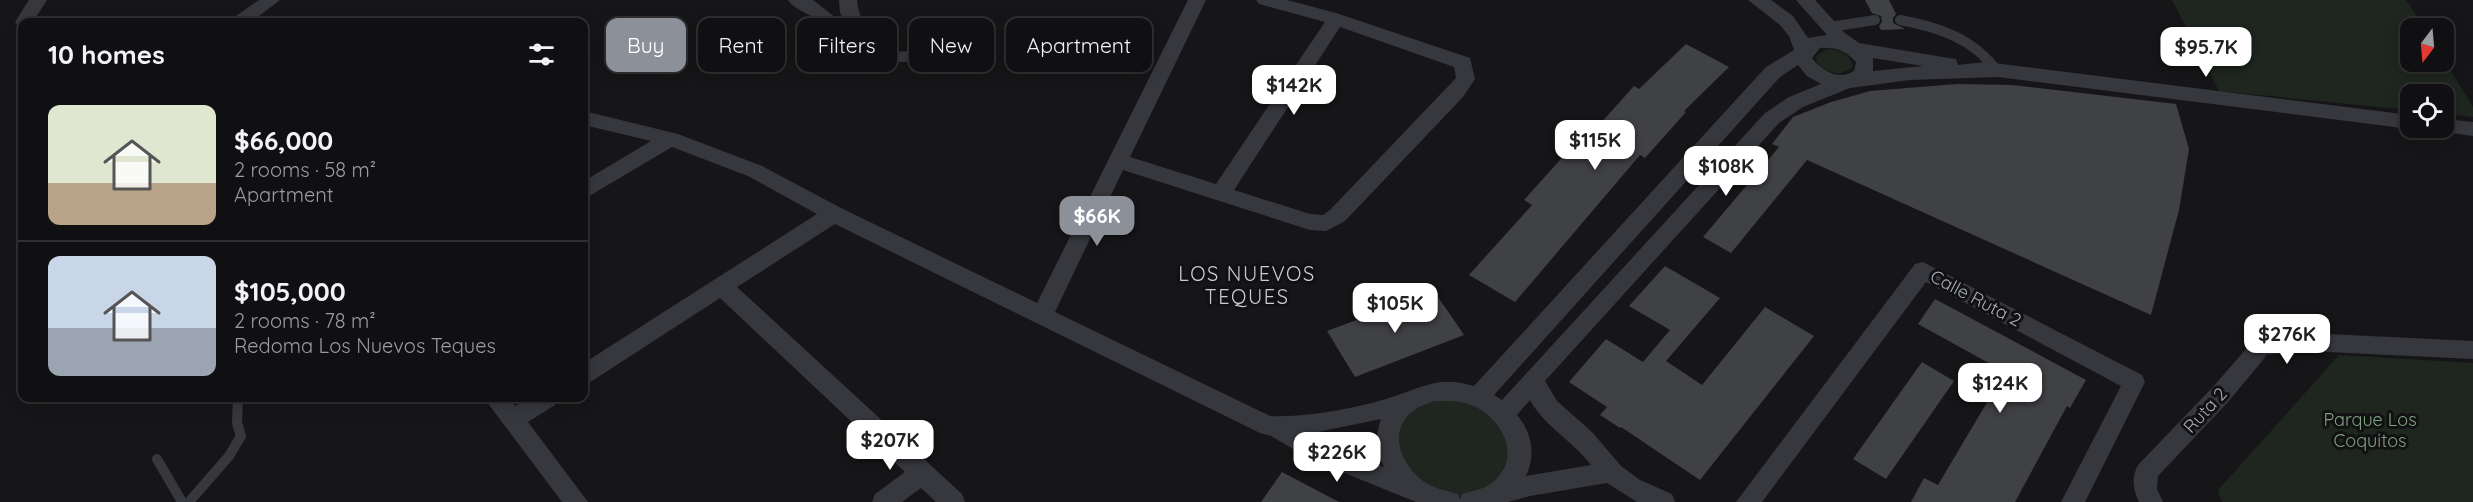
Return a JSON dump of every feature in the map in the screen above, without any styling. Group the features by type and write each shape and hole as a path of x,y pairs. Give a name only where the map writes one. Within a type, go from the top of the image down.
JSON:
{"street":[{"path":"27,18 38,0"},
{"path":"245,18 270,0"},
{"path":"797,0 825,18"},
{"path":"848,0 852,18"},
{"path":"1041,317 1197,0"},
{"path":"1118,161 1310,222 1326,223 1338,215 1466,79 1462,63 1336,19 1265,0"},
{"path":"1757,0 1777,11 1793,27 1804,51 1803,58 1813,72 1831,80 1850,81 1997,71"},
{"path":"1504,414 1533,379 1772,118 1784,108 1807,97 1858,78 1866,68 1860,55 1805,0"},
{"path":"1221,193 1336,19"},
{"path":"1479,396 1773,72 1815,42 1824,40 1844,44 1854,49 1997,71 2400,121"},
{"path":"1773,72 1785,70 1807,78 1811,89 1807,97"},
{"path":"588,119 671,139 754,171 834,214 1041,317 1269,426 1322,422 1406,403"},
{"path":"2454,127 2473,129"},
{"path":"588,188 671,139"},
{"path":"588,371 834,214"},
{"name":"Calle Ruta 2","path":"1748,502 1923,270 2134,382 2073,502"},
{"path":"722,286 953,502"},
{"name":"Ruta 2","path":"2151,502 2145,490 2146,472 2220,395 2261,346 2307,342 2473,350"},
{"path":"1533,379 1534,389 1555,416 1592,448 1617,478 1663,502"},
{"path":"1420,492 1400,476 1390,456 1387,440 1389,427 1395,414 1418,395 1438,390 1459,391 1479,396 1504,414 1515,430 1520,448 1518,466 1510,482 1496,494 1477,501"},
{"path":"498,402 576,502"},
{"path":"512,420 541,402"},
{"path":"1276,427 1318,453 1435,499 1449,502"},
{"path":"884,502 921,474"},
{"path":"1471,502 1530,485 1617,478"}],"lane":[{"path":"1830,27 1875,20"},
{"path":"1900,20 1929,25 1970,44 1989,56 1997,71"},
{"path":"189,502 229,456 241,436 237,423 238,402"},
{"path":"157,459 182,502"}],"green space":[{"path":"2172,0 2406,0 2418,18 2400,18 2400,72 2451,72 2473,107 2473,117 2454,115 2454,84 2400,84 2400,109 2219,91"},
{"path":"1827,49 1846,55 1853,65 1852,68 1839,74 1824,69 1818,64 1816,56"},
{"name":"Parque Los Coquitos","path":"2339,355 2473,363 2473,502 2222,502 2218,490"},
{"path":"1452,392 1510,429 1507,479 1462,502 1416,490 1390,427 1395,414"}],"building":[{"path":"1865,0 1889,0 1896,14 1893,23 1905,29 1881,30 1879,26 1882,22 1881,16 1872,13"},
{"path":"1686,44 1729,67 1684,111 1686,112 1645,158 1640,155 1515,302 1469,275 1532,205 1524,200 1568,151 1573,154 1634,86 1639,89"},
{"path":"1957,84 2012,85 2176,104 2189,149 2179,210 2151,315 1807,160 1731,253 1703,237 1779,147 1772,144 1793,117 1831,102 1870,91"},
{"path":"1665,266 1720,298 1666,361 1702,385 1765,307 1814,336 1700,480 1600,415 1607,407 1569,382 1606,339 1643,362 1670,330 1629,306"},
{"path":"1434,291 1464,335 1355,377 1327,331"},
{"path":"1935,299 2086,380 2070,408 2067,406 2015,502 1911,502 1924,478 1938,485 2005,372 1918,324"},
{"path":"1922,362 1954,381 1886,479 1853,459"},
{"path":"1282,472 1339,502 1261,502"}],"district":[{"name":"LOS NUEVOS TEQUES","path":"1247,284"}]}
